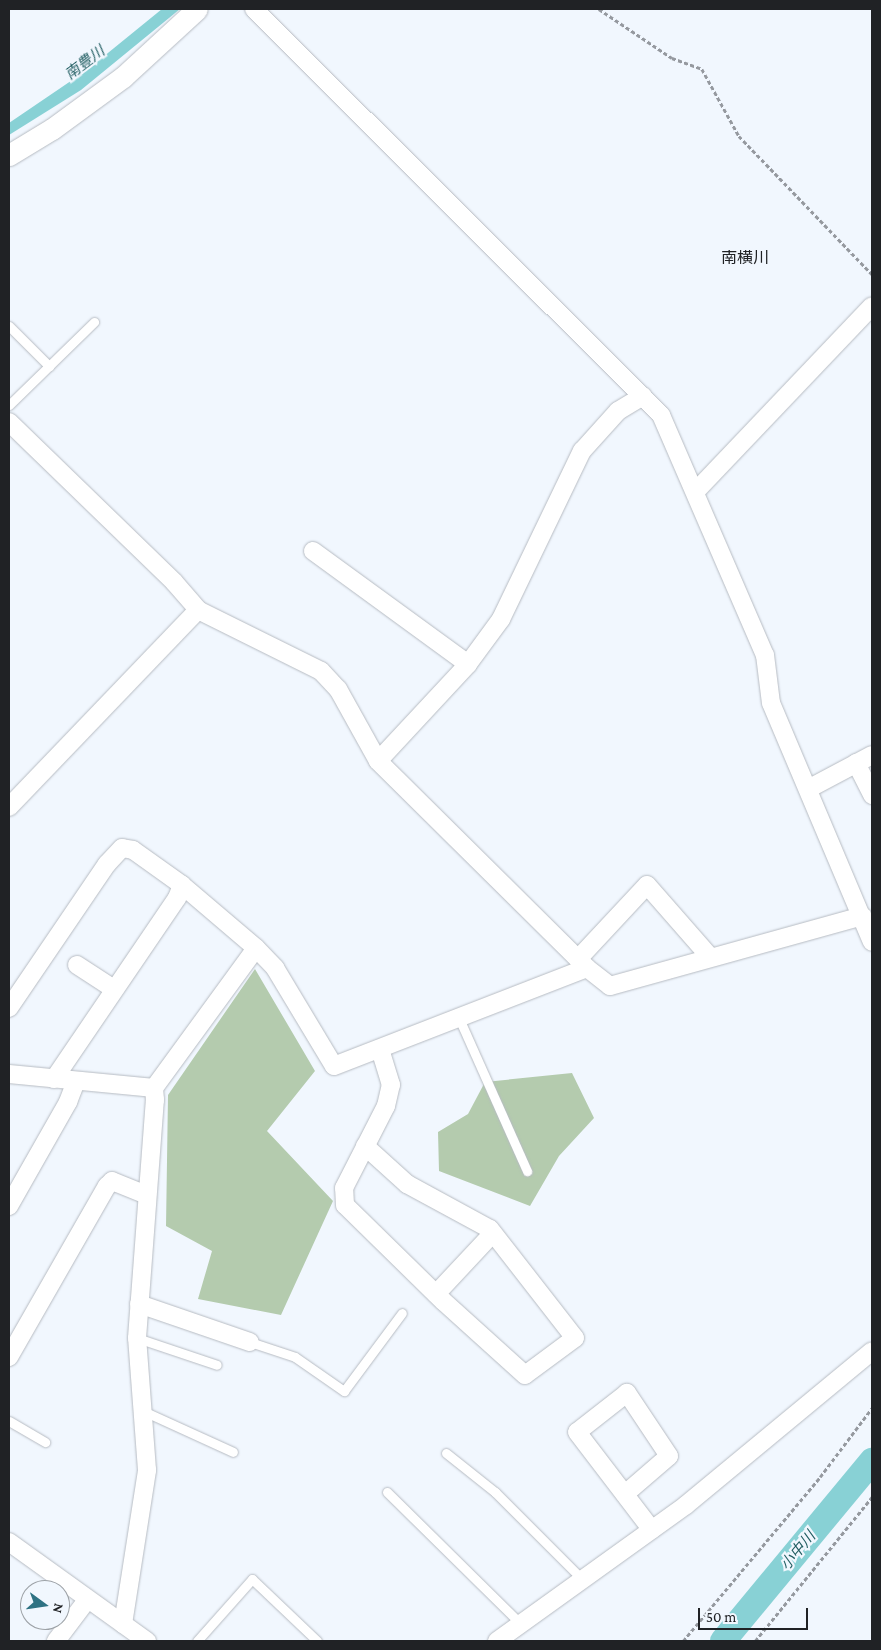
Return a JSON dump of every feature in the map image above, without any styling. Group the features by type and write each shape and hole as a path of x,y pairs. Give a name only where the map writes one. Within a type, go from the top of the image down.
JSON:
{"street":[{"path":"9,155 52,129 123,77 196,9"},
{"path":"254,9 661,415 696,491 765,655 771,704 872,942"},
{"path":"696,491 872,306"},
{"path":"378,760 468,664 501,619 582,451 618,411 643,396"},
{"path":"9,422 174,582 198,610 322,671 338,689 378,760 582,964 610,986 862,916"},
{"path":"312,551 468,664"},
{"path":"9,807 198,610"},
{"path":"808,789 872,755"},
{"path":"856,763 872,795"},
{"path":"9,1008 107,864 122,848 133,850 182,885 256,948 275,968 334,1066 380,1050 582,964 647,884 710,957"},
{"path":"54,1079 177,898 182,885"},
{"path":"124,1630 147,1470 137,1338 154,1088 256,948"},
{"path":"77,965 114,989"},
{"path":"365,1146 407,1184 493,1233 575,1338 525,1374 436,1294 345,1206 344,1188 365,1146 386,1106 391,1085 380,1050"},
{"path":"9,1074 154,1088"},
{"path":"9,1206 68,1102 76,1081"},
{"path":"9,1357 107,1186 112,1181 147,1196"},
{"path":"436,1294 493,1233"},
{"path":"139,1304 250,1342"},
{"path":"497,1641 584,1581 652,1530 872,1351"},
{"path":"625,1494 669,1456 628,1393 577,1432 652,1530"},
{"path":"9,1542 124,1630 147,1641"},
{"path":"56,1641 87,1600"}],"lane":[{"path":"9,405 94,322"},
{"path":"9,326 49,366"},
{"path":"458,1016 527,1171"},
{"path":"250,1342 295,1357 344,1391 402,1313"},
{"path":"137,1338 217,1365"},
{"path":"141,1410 233,1452"},
{"path":"9,1421 45,1442"},
{"path":"446,1453 495,1492 584,1581"},
{"path":"387,1492 522,1625"},
{"path":"197,1641 252,1579 317,1641"}],"path":[{"path":"598,9 672,58 702,68 739,136 872,274"},
{"path":"683,1641 820,1477 872,1408"},
{"path":"754,1641 872,1497"}],"green space":[{"path":"255,969 315,1071 267,1131 333,1201 281,1315 198,1299 212,1251 166,1226 168,1095"},
{"path":"572,1073 594,1118 559,1156 530,1206 439,1171 438,1132 468,1114 485,1082"}],"water":[{"path":"162,9 180,9 81,90 9,135 9,123 87,70"}],"waterway":[{"name":"小中川","path":"723,1641 872,1461"}],"district":[{"name":"南横川","path":"745,258"}],"water label":[{"name":"南豊川","path":"85,63"}]}
